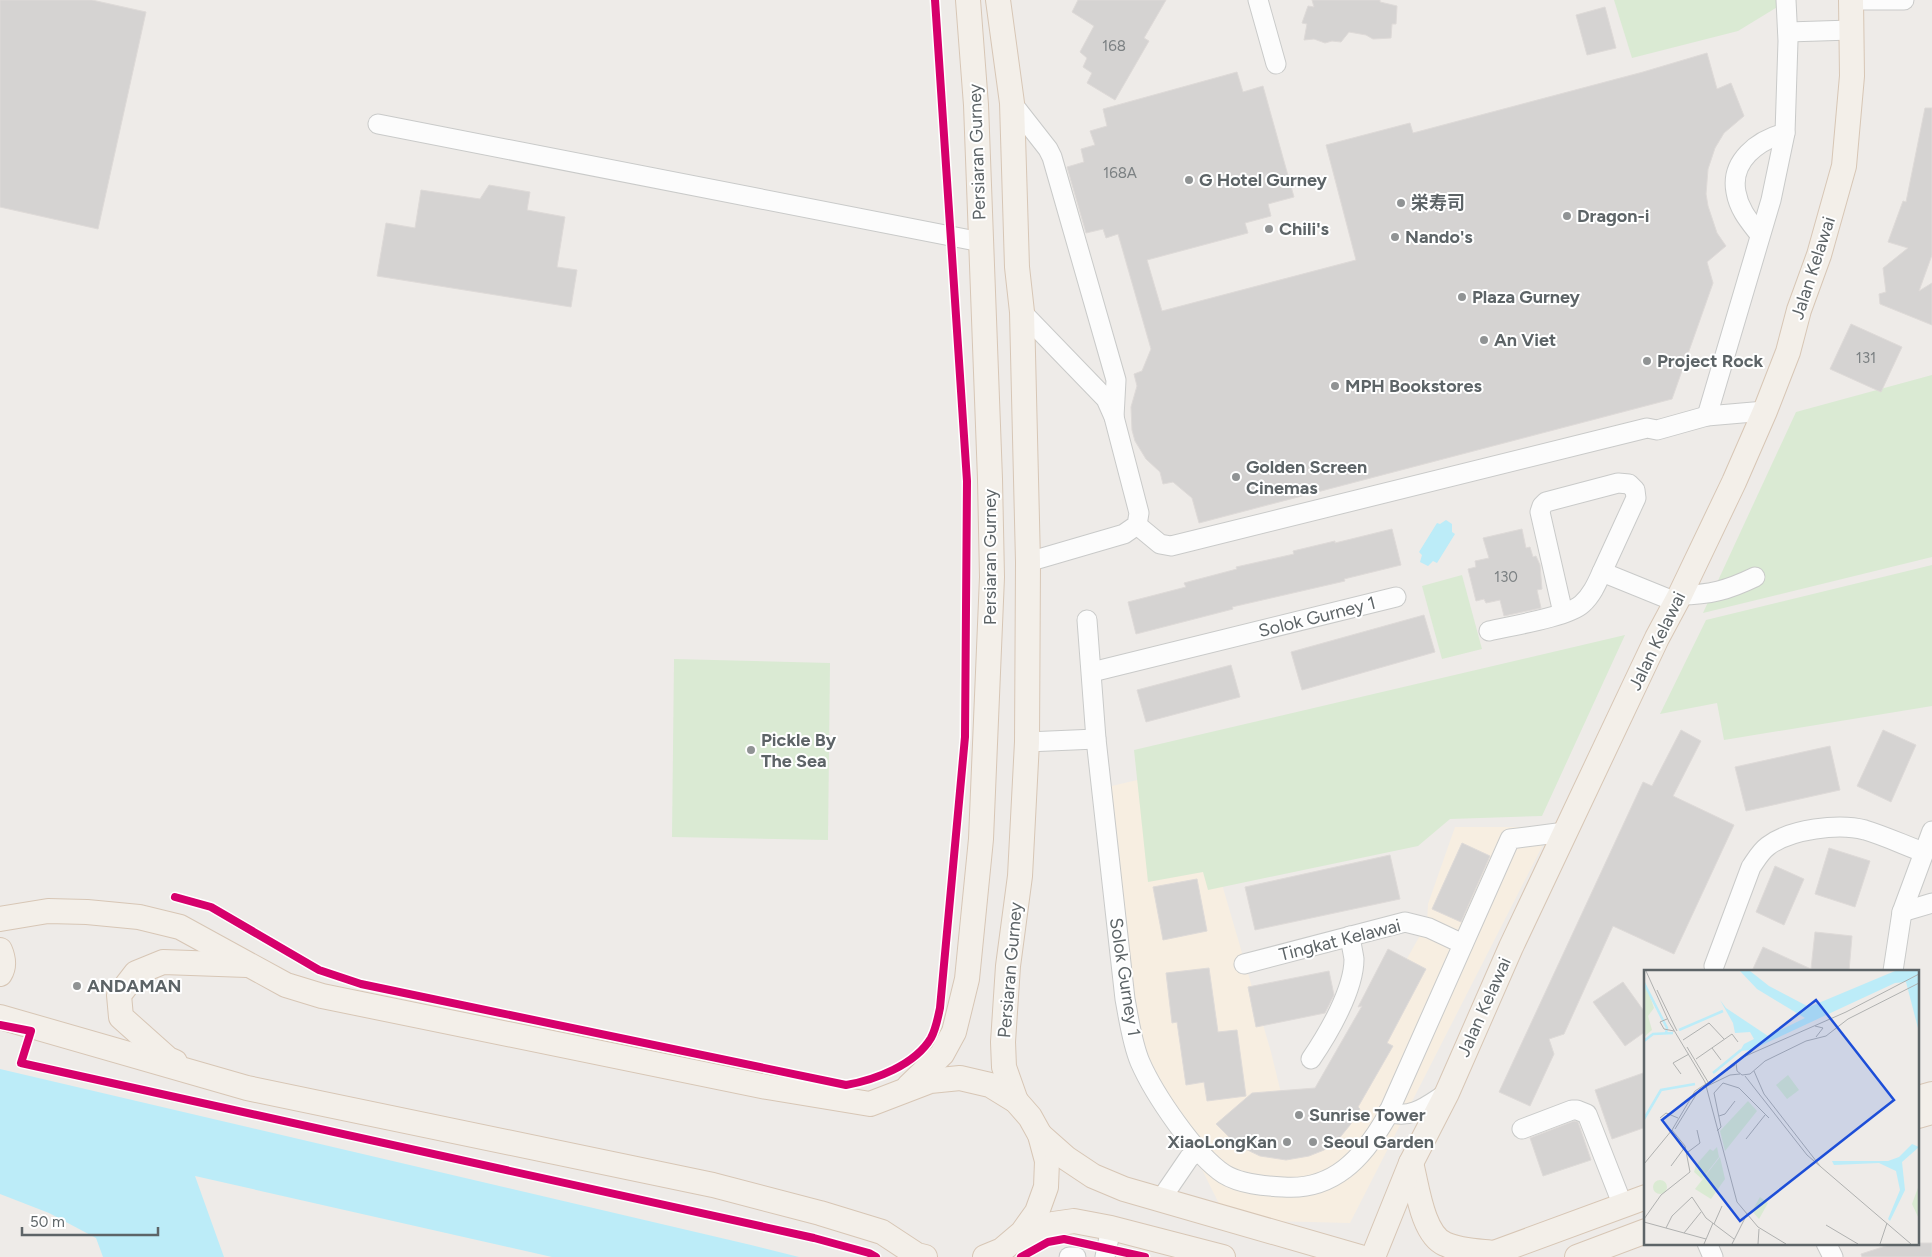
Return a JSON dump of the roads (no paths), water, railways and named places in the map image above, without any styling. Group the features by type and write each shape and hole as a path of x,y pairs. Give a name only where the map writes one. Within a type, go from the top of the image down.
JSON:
{"main road":[{"name":"Persiaran Gurney","path":"902,1093 942,1054 954,1032 967,979 981,839 992,577 976,105 968,0"},
{"name":"Persiaran Gurney","path":"998,0 1012,103 1017,268 1022,312 1028,562 1027,742 1020,876 1008,966 1003,1042 1004,1068 1016,1101"},
{"name":"Jalan Kelawai","path":"1373,1257 1412,1163 1447,1093 1511,947 1657,638 1734,482 1788,352 1799,310 1819,255 1844,166 1852,76 1851,0"},
{"path":"976,105 1012,103"},
{"path":"0,919 48,911 87,912 139,917 180,927 286,985 322,996 767,1087 870,1104 902,1093 930,1080 960,1078 990,1085 1016,1101 1030,1117 1040,1135 1047,1161 1046,1187 1037,1212 1022,1233 994,1253"},
{"path":"0,950 3,957 0,974"},
{"path":"247,1088 168,1060 121,1018 118,995 136,973 163,962 251,966"},
{"path":"0,1017 247,1088 713,1185 820,1213 882,1232 918,1255 925,1257"},
{"path":"1040,1135 1066,1158 1093,1176 1124,1189 1347,1255"},
{"path":"1412,1163 1426,1220 1437,1238 1444,1244 1490,1255 1639,1201"},
{"path":"994,1253 1052,1224 1074,1221 1111,1228 1223,1257"},
{"path":"1577,1257 1644,1232"}],"street":[{"path":"1258,0 1276,64"},
{"path":"1708,411 1771,200 1784,133 1788,32 1786,0"},
{"path":"1861,0 1904,0"},
{"path":"1788,32 1852,30"},
{"path":"1012,103 1048,149 1052,157 1116,380 1114,417"},
{"path":"378,124 981,242"},
{"path":"1760,235 1745,217 1740,205 1736,194 1737,173 1741,163 1756,145 1768,137 1784,133"},
{"path":"1022,312 1106,398 1114,417 1138,506 1139,519 1137,525 1124,534 1028,562"},
{"path":"1137,525 1160,544 1172,546 1647,428 1654,422 1708,411 1765,411"},
{"path":"1490,631 1563,613 1581,606 1593,591 1636,498 1635,490 1628,484 1618,483 1546,502 1542,506 1540,512 1563,613"},
{"path":"1602,572 1678,598 1712,594 1755,577"},
{"name":"Solok Gurney 1","path":"1092,672 1396,597"},
{"name":"Solok Gurney 1","path":"1087,620 1096,739 1125,1000 1133,1035 1140,1061 1160,1097 1197,1150 1224,1174 1251,1183 1299,1188 1320,1183 1344,1170 1361,1155 1374,1138 1388,1112 1510,839 1566,832"},
{"path":"1027,742 1096,739"},
{"path":"1714,966 1751,867 1768,846 1795,834 1817,829 1840,827 1864,830 1924,852"},
{"path":"1893,970 1902,912 1932,831"},
{"path":"1902,912 1932,903"},
{"name":"Tingkat Kelawai","path":"1244,964 1405,922 1429,928 1463,944"},
{"path":"1311,1059 1329,1032 1348,986 1354,960 1350,936"},
{"path":"1388,1112 1399,1115 1410,1114 1424,1108 1447,1093"},
{"path":"1522,1129 1572,1110 1587,1114 1639,1201"},
{"path":"1161,1200 1189,1158 1197,1150"},
{"path":"1105,1257 1111,1228"},
{"path":"1708,1244 1713,1257"},
{"path":"1826,1244 1833,1257"},
{"path":"1069,1257 1076,1257"}],"water":[{"path":"1446,520 1452,524 1452,532 1455,534 1437,563 1433,561 1428,566 1420,562 1422,555 1419,552 1437,523 1440,524"},
{"path":"0,1069 799,1257 552,1257 195,1176 224,1257 103,1257 96,1238 49,1213 0,1194"}],"place":[{"name":"G Hotel Gurney","path":"1189,180"},
{"name":"栄寿司","path":"1401,203"},
{"name":"Dragon-i","path":"1567,216"},
{"name":"Chili's","path":"1269,229"},
{"name":"Nando's","path":"1395,237"},
{"name":"Plaza Gurney","path":"1462,297"},
{"name":"An Viet","path":"1484,340"},
{"name":"Project Rock","path":"1647,361"},
{"name":"MPH Bookstores","path":"1335,386"},
{"name":"Golden Screen Cinemas","path":"1236,477"},
{"name":"Pickle By The Sea","path":"751,750"},
{"name":"ANDAMAN","path":"77,986"},
{"name":"Sunrise Tower","path":"1299,1115"},
{"name":"XiaoLongKan","path":"1287,1142"},
{"name":"Seoul Garden","path":"1313,1142"}]}
